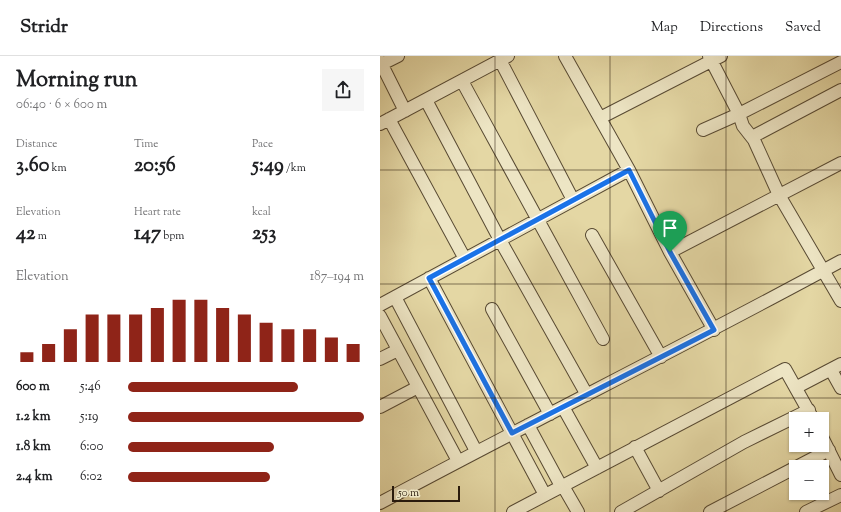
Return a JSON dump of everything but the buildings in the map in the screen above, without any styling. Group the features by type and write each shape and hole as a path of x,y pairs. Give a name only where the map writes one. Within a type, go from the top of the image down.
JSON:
{"street":[{"path":"398,56 381,64 405,111"},
{"path":"565,56 629,170 670,252 714,330"},
{"path":"465,259 385,121 504,58 573,200"},
{"path":"600,118 714,58 743,126 752,137 779,195 825,270 841,301"},
{"path":"703,130 739,114 841,62"},
{"path":"462,81 603,339"},
{"path":"752,137 841,90"},
{"path":"426,100 500,240 587,395"},
{"path":"670,252 841,163"},
{"path":"380,305 629,170"},
{"path":"592,235 661,357"},
{"path":"380,503 512,433 714,330 766,300 841,261"},
{"path":"429,278 545,495"},
{"path":"395,297 476,452"},
{"path":"492,309 550,414"},
{"path":"380,316 458,461"},
{"path":"380,359 398,350"},
{"path":"797,387 836,367 841,388"},
{"path":"513,512 785,369 797,387 810,412"},
{"path":"380,407 418,387"},
{"path":"564,407 597,468"},
{"path":"620,512 744,442 789,423"},
{"path":"528,425 578,512"},
{"path":"635,447 659,491"},
{"path":"829,450 841,474"},
{"path":"710,512 825,452"},
{"path":"806,512 841,495"}],"route":[{"path":"629,170 670,252 714,330 603,388 512,433 429,278 629,170"}]}
